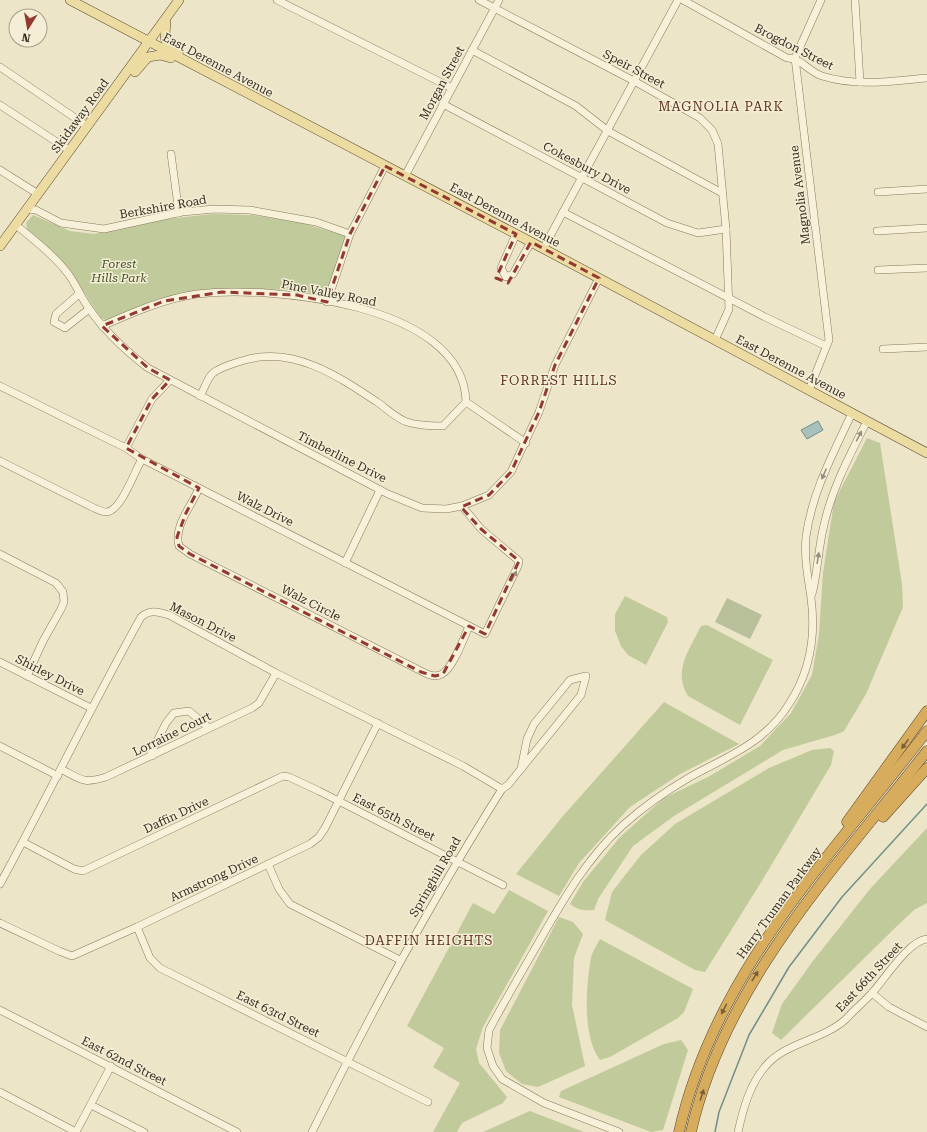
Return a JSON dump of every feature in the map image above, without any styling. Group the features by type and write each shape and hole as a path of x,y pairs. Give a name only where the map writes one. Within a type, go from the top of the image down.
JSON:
{"highway":[{"path":"742,975 772,924 795,890 862,802 927,712"},
{"name":"Harry Truman Parkway","path":"679,1132 687,1102 707,1045 723,1009 742,975 775,926 927,731"},
{"name":"Harry Truman Parkway","path":"691,1132 711,1067 737,1009 768,956 830,874 927,751"},
{"path":"830,874 927,768"}],"main road":[{"name":"East Derenne Avenue","path":"70,0 543,248 927,453"},
{"name":"Skidaway Road","path":"0,246 179,0"},
{"path":"111,94 125,84 148,57 160,55 186,62 187,56 171,47 165,41 166,19"}],"street":[{"path":"277,0 452,88"},
{"name":"Speir Street","path":"479,0 634,81 700,118 712,130 718,144 726,229 729,297 729,310 715,340"},
{"name":"Morgan Street","path":"405,176 499,0"},
{"path":"543,248 678,0"},
{"name":"Brogdon Street","path":"683,0 787,58 795,58 820,75 846,82 927,78"},
{"path":"795,58 821,0"},
{"path":"855,0 860,82"},
{"path":"472,50 576,106 608,131 722,193"},
{"name":"Magnolia Avenue","path":"795,58 829,340 809,390"},
{"path":"0,67 87,126"},
{"path":"0,104 70,150"},
{"name":"Cokesbury Drive","path":"443,104 667,223 698,233 726,229"},
{"path":"171,154 179,213"},
{"path":"328,302 350,234 385,166"},
{"path":"0,170 38,194"},
{"path":"878,192 927,189"},
{"name":"Berkshire Road","path":"28,209 36,210 61,223 104,229 179,213 214,209 250,210 316,222 350,234"},
{"path":"563,212 765,317 826,346"},
{"name":"Timberline Drive","path":"16,224 62,266 70,276 79,294 102,326 124,349 148,368 380,490 422,508 446,509 462,506 489,495 511,472 526,443 555,365 599,278"},
{"path":"877,231 927,228"},
{"path":"516,234 501,268 506,277 513,274 531,242"},
{"path":"878,270 927,268"},
{"name":"Pine Valley Road","path":"102,326 140,308 164,301 216,292 267,292 297,295 351,306 389,316 408,326 434,343 451,360 458,372 464,384 466,402"},
{"path":"79,294 56,314 54,322 65,328 89,309"},
{"path":"883,349 927,347"},
{"path":"200,396 212,374 229,365 251,358 288,358 316,366 350,384 406,422 429,427 443,426 466,402 526,443"},
{"path":"126,448 152,399 170,380"},
{"name":"Walz Drive","path":"0,386 126,448 142,459 485,634 518,566 519,561 481,529 462,506"},
{"path":"619,1132 544,1103 502,1079 492,1066 487,1048 490,1030 571,888 604,845 622,826 656,800 688,778 758,739 776,722 797,691 807,667 813,622 811,596 805,564 806,538 812,504 819,485 852,413"},
{"path":"811,596 823,526 830,502 840,474 867,421"},
{"path":"0,461 94,508 106,512 115,508 123,497 142,459"},
{"name":"Walz Circle","path":"199,488 185,514 178,537 178,545 182,550 196,558 427,674 435,676 443,674 449,668 469,626"},
{"path":"345,562 380,490"},
{"path":"0,554 56,583 63,592 64,602 61,609 43,641 27,676"},
{"name":"Mason Drive","path":"0,884 62,769 91,708 141,617 147,612 154,611 169,616 276,673 463,766 502,789"},
{"name":"Shirley Drive","path":"0,662 91,708"},
{"name":"Lorraine Court","path":"62,769 84,781 90,782 106,777 252,708 259,703 276,673"},
{"name":"Springhill Road","path":"312,1132 400,960 457,860 502,789 508,785 521,769 581,695 586,676 570,680 534,724 527,739 521,769"},
{"path":"152,756 151,753 166,723 174,713 189,712 208,728"},
{"name":"Armstrong Drive","path":"0,923 72,956 137,927 310,844 325,828 378,723"},
{"path":"0,746 58,776"},
{"name":"Daffin Drive","path":"23,842 74,869 83,871 282,776 289,777 339,801"},
{"name":"East 65th Street","path":"339,801 457,860 503,885"},
{"path":"268,864 279,889 290,904 400,960"},
{"name":"East 63rd Street","path":"137,927 150,958 160,968 348,1060 428,1102"},
{"name":"East 66th Street","path":"738,1132 742,1114 755,1080 773,1058 781,1052 829,1032 872,993 909,949 921,940 927,939"},
{"path":"872,993 890,1007 927,1027"},
{"name":"East 62nd Street","path":"1,1012 111,1066 237,1132"},
{"path":"0,1092 76,1132 111,1066"},
{"path":"91,1105 144,1132"}],"highlighted area":[{"path":"385,166 516,234 496,278 508,283 531,242 599,278 555,365 539,412 511,472 489,495 461,507 481,529 519,561 485,634 469,626 443,674 435,676 421,672 190,554 179,546 177,537 186,513 199,488 126,448 152,399 170,380 148,368 102,326 164,301 222,292 297,295 327,302 350,234"}],"green space":[{"name":"Forest Hills Park","path":"212,214 252,215 299,222 346,236 326,295 289,290 248,289 151,304 106,320 102,319 67,267 53,252 27,229 26,223 33,215 70,231 94,234 167,219"},
{"path":"867,438 880,443 902,584 903,607 866,694 844,731 783,750 674,816 633,846 598,899 594,910 581,910 576,908 570,904 583,882 620,837 664,798 708,777 760,746 791,713 812,675 819,634 823,573 834,502"},
{"path":"625,596 667,617 668,622 646,665 628,655 621,646 615,631 615,614"},
{"path":"727,598 762,615 750,639 715,622"},
{"path":"707,625 773,660 740,725 688,696 684,687 682,669 684,660 701,626"},
{"path":"664,702 739,744 680,774 630,807 579,863 559,896 516,874 563,816"},
{"path":"830,748 834,751 831,765 760,884 705,972 695,970 605,920 612,892 641,855 675,824 769,768 812,750"},
{"path":"927,828 927,903 914,910 781,1040 772,1033 782,1004 813,961 870,889"},
{"path":"509,890 548,911 483,1027 476,1049 479,1063 507,1097 503,1103 462,1123 457,1132 433,1132 460,1083 433,1067 444,1048 407,1026 473,903 494,914"},
{"path":"559,917 573,922 583,934 574,958 572,1005 585,1066 538,1087 522,1084 506,1071 499,1053 500,1030"},
{"path":"600,939 693,989 684,1012 678,1018 610,1057 600,1060 594,1050 590,1038 587,996 591,958"},
{"path":"681,1040 688,1050 663,1130 651,1132 559,1097 561,1091 664,1044"},
{"path":"530,1111 584,1132 483,1132"}],"water":[{"path":"818,421 823,430 807,439 801,430"}],"waterway":[{"path":"715,1132 719,1112 749,1035 789,967 842,897 927,804"}],"district":[{"name":"MAGNOLIA PARK","path":"721,106"},
{"name":"FORREST HILLS","path":"559,380"},
{"name":"DAFFIN HEIGHTS","path":"429,940"}]}
